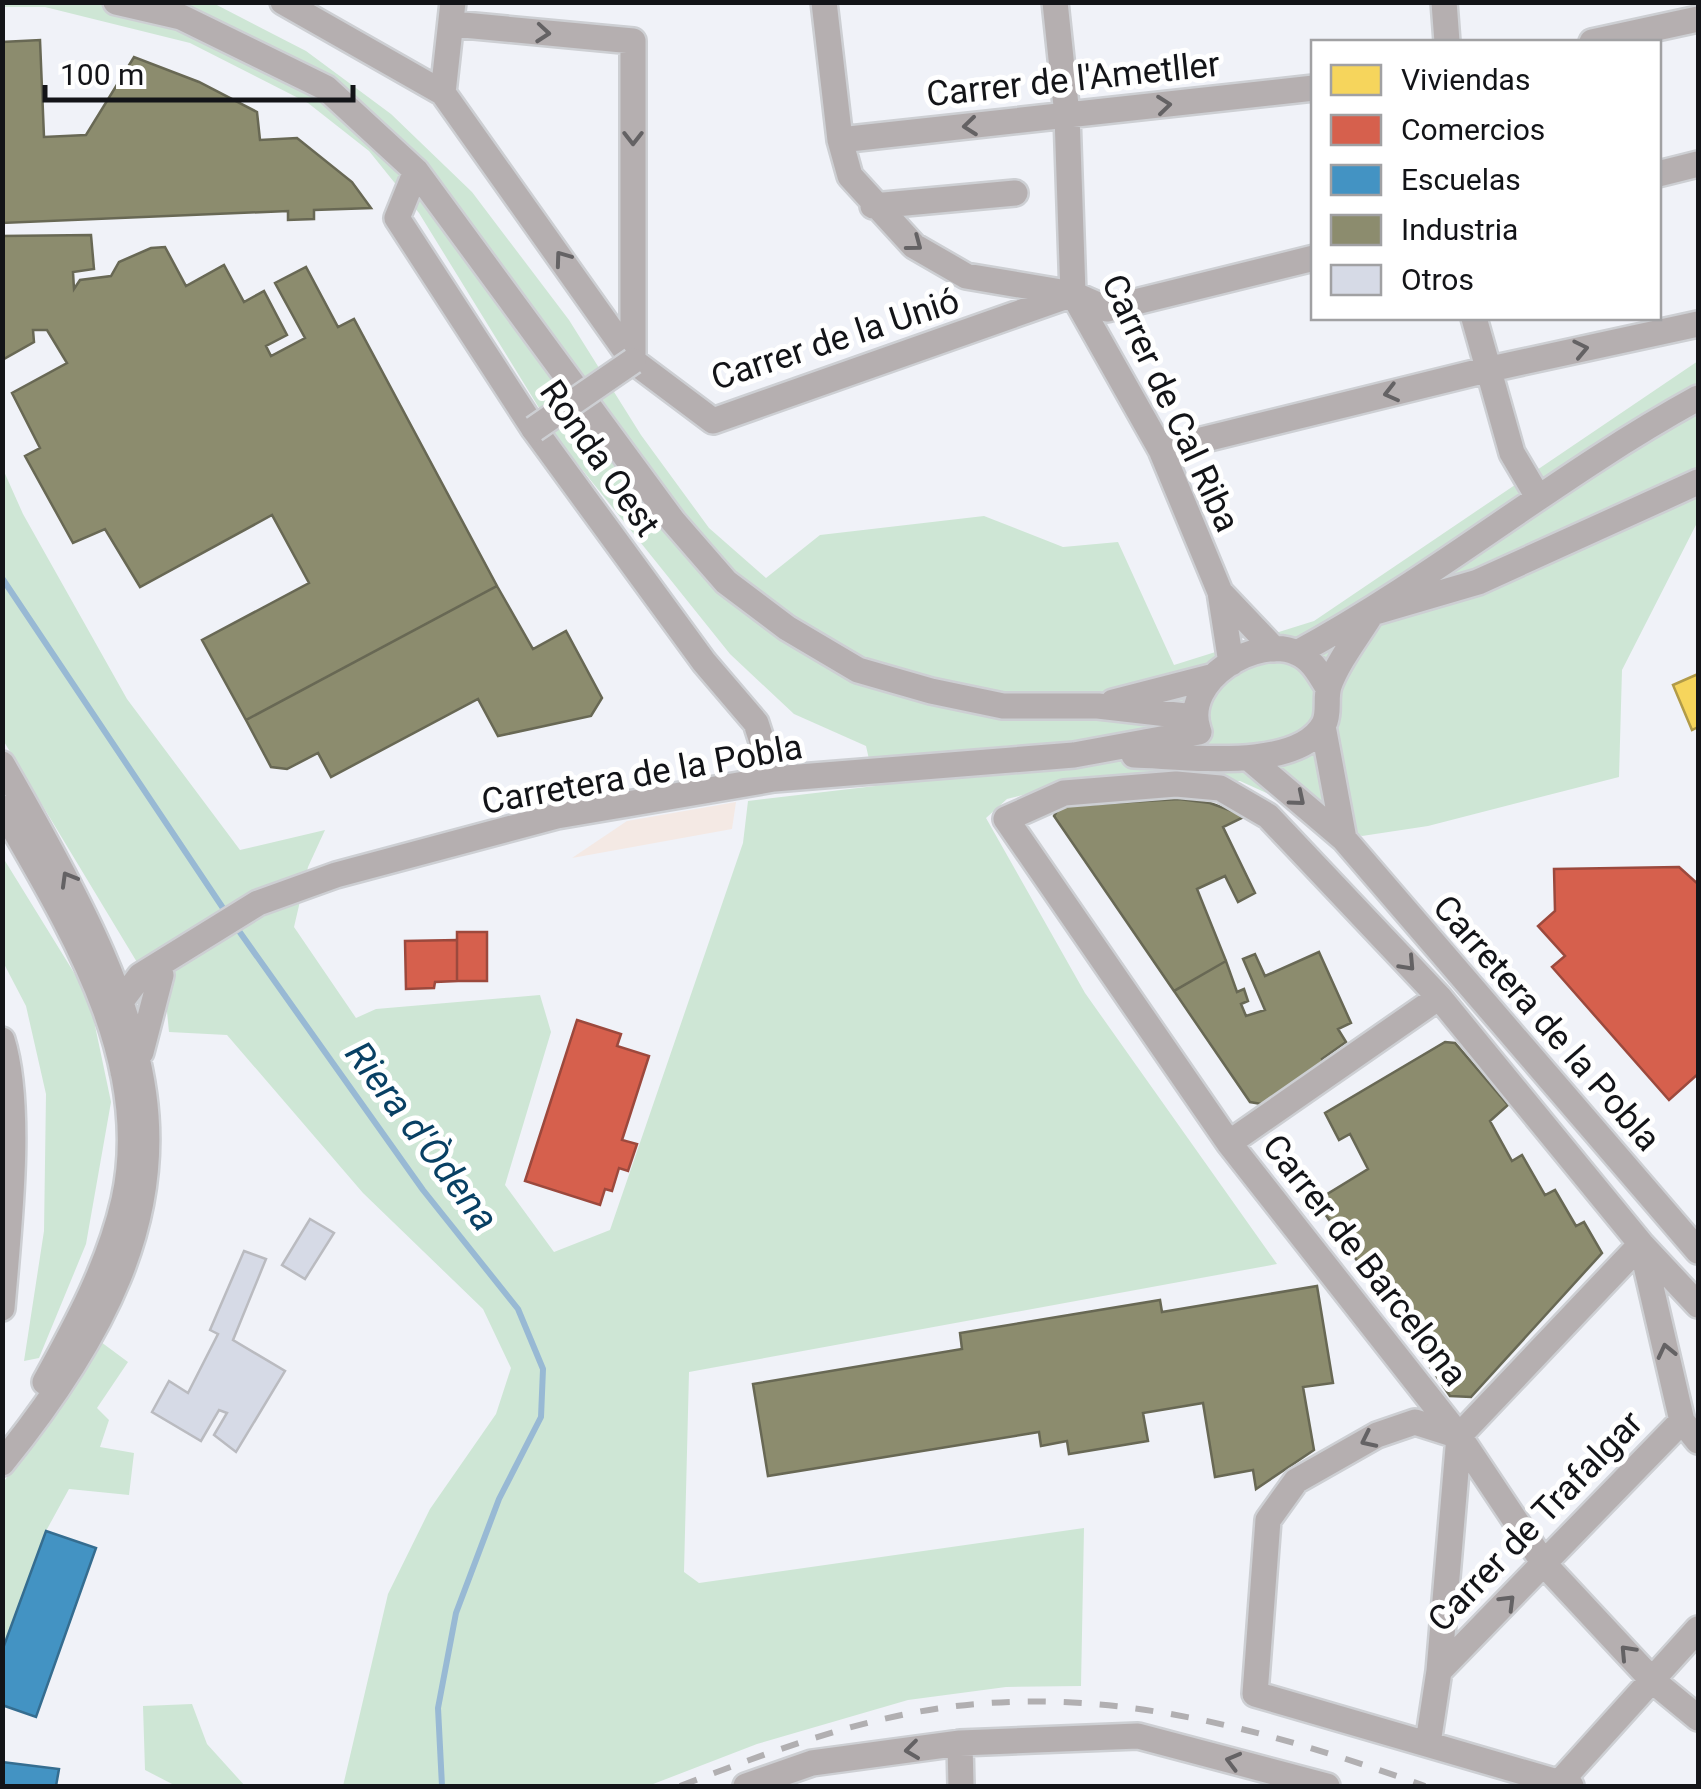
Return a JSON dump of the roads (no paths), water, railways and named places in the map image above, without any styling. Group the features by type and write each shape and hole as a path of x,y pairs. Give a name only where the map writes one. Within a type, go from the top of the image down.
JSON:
{"street":[{"path":"116,2 174,10 326,88 416,171 672,520 726,582 787,628 858,670 1003,706 1098,706 1197,724"},
{"path":"283,2 443,93 453,13 634,41 632,362 534,429"},
{"name":"Carrer de Cal Riba","path":"1056,2 1067,115 1074,294 1160,450 1220,592 1221,670"},
{"path":"1444,2 1447,40"},
{"path":"830,3 840,140 850,176 914,246 966,276 1074,294 1108,309 1311,259"},
{"path":"1602,40 1698,20"},
{"name":"Carrer de l'Ametller","path":"840,140 1311,88"},
{"name":"Carrer de la Unió","path":"443,93 619,337 632,362 713,422 1074,294"},
{"path":"1661,173 1698,164"},
{"name":"Ronda Oest","path":"416,171 397,218 534,429 704,662 756,723 774,779"},
{"path":"874,206 1015,193"},
{"path":"1474,320 1486,370 1522,470 1538,497"},
{"path":"1160,450 1486,370 1691,326"},
{"path":"1074,756 1242,758 1288,750 1310,740 1323,726 1328,688 1372,613 1538,497 1687,404 1698,382"},
{"path":"1098,706 1286,650 1372,613 1478,582 1698,482"},
{"name":"Carrer de Cal Riba","path":"1220,592 1286,650"},
{"path":"1286,650 1315,666 1328,688"},
{"path":"1221,670 1198,695 1197,724 1212,745 1242,758"},
{"name":"Carretera de la Pobla","path":"122,1000 178,952 258,902 336,875 556,816 774,779 1074,756 1197,724"},
{"name":"Carretera de la Pobla","path":"1323,726 1344,838"},
{"name":"Carretera de la Pobla","path":"1242,758 1344,838 1370,873 1698,1251"},
{"path":"2,764 98,939 122,1000 131,1064"},
{"name":"Carrer de Barcelona","path":"1341,893 1268,816 1220,788 1176,784 1064,792 1006,819 1229,1143 1460,1436 1545,1566 1654,1681 1698,1718"},
{"path":"2,808 92,970 147,1107 146,1173 126,1268 85,1348 52,1400 2,1462"},
{"path":"1370,873 1341,893 1439,997 1636,1237 1698,1305"},
{"path":"98,939 156,971 131,1064"},
{"path":"92,970 122,1000"},
{"path":"1229,1143 1439,997"},
{"path":"2,1040 10,1066 9,1224 2,1308"},
{"path":"1628,1170 1636,1237 1690,1431"},
{"path":"1428,1743 1439,1671 1460,1436 1636,1237"},
{"path":"1460,1436 1416,1422 1377,1435 1296,1481 1268,1520 1255,1694 1565,1785 1698,1629"},
{"name":"Carrer de Trafalgar","path":"1439,1671 1690,1431"},
{"path":"746,1786 812,1762 960,1743 1138,1736 1327,1786"},
{"path":"960,1743 961,1786"}],"waterway":[{"name":"Riera d'Òdena","path":"2,578 227,914"},
{"name":"Riera d'Òdena","path":"234,924 423,1190 518,1309 543,1369 541,1417 499,1499 456,1613 438,1708 442,1786"}],"railway":[{"path":"680,1786 869,1722 965,1705 1033,1701 1099,1704 1231,1726 1425,1786"}]}
